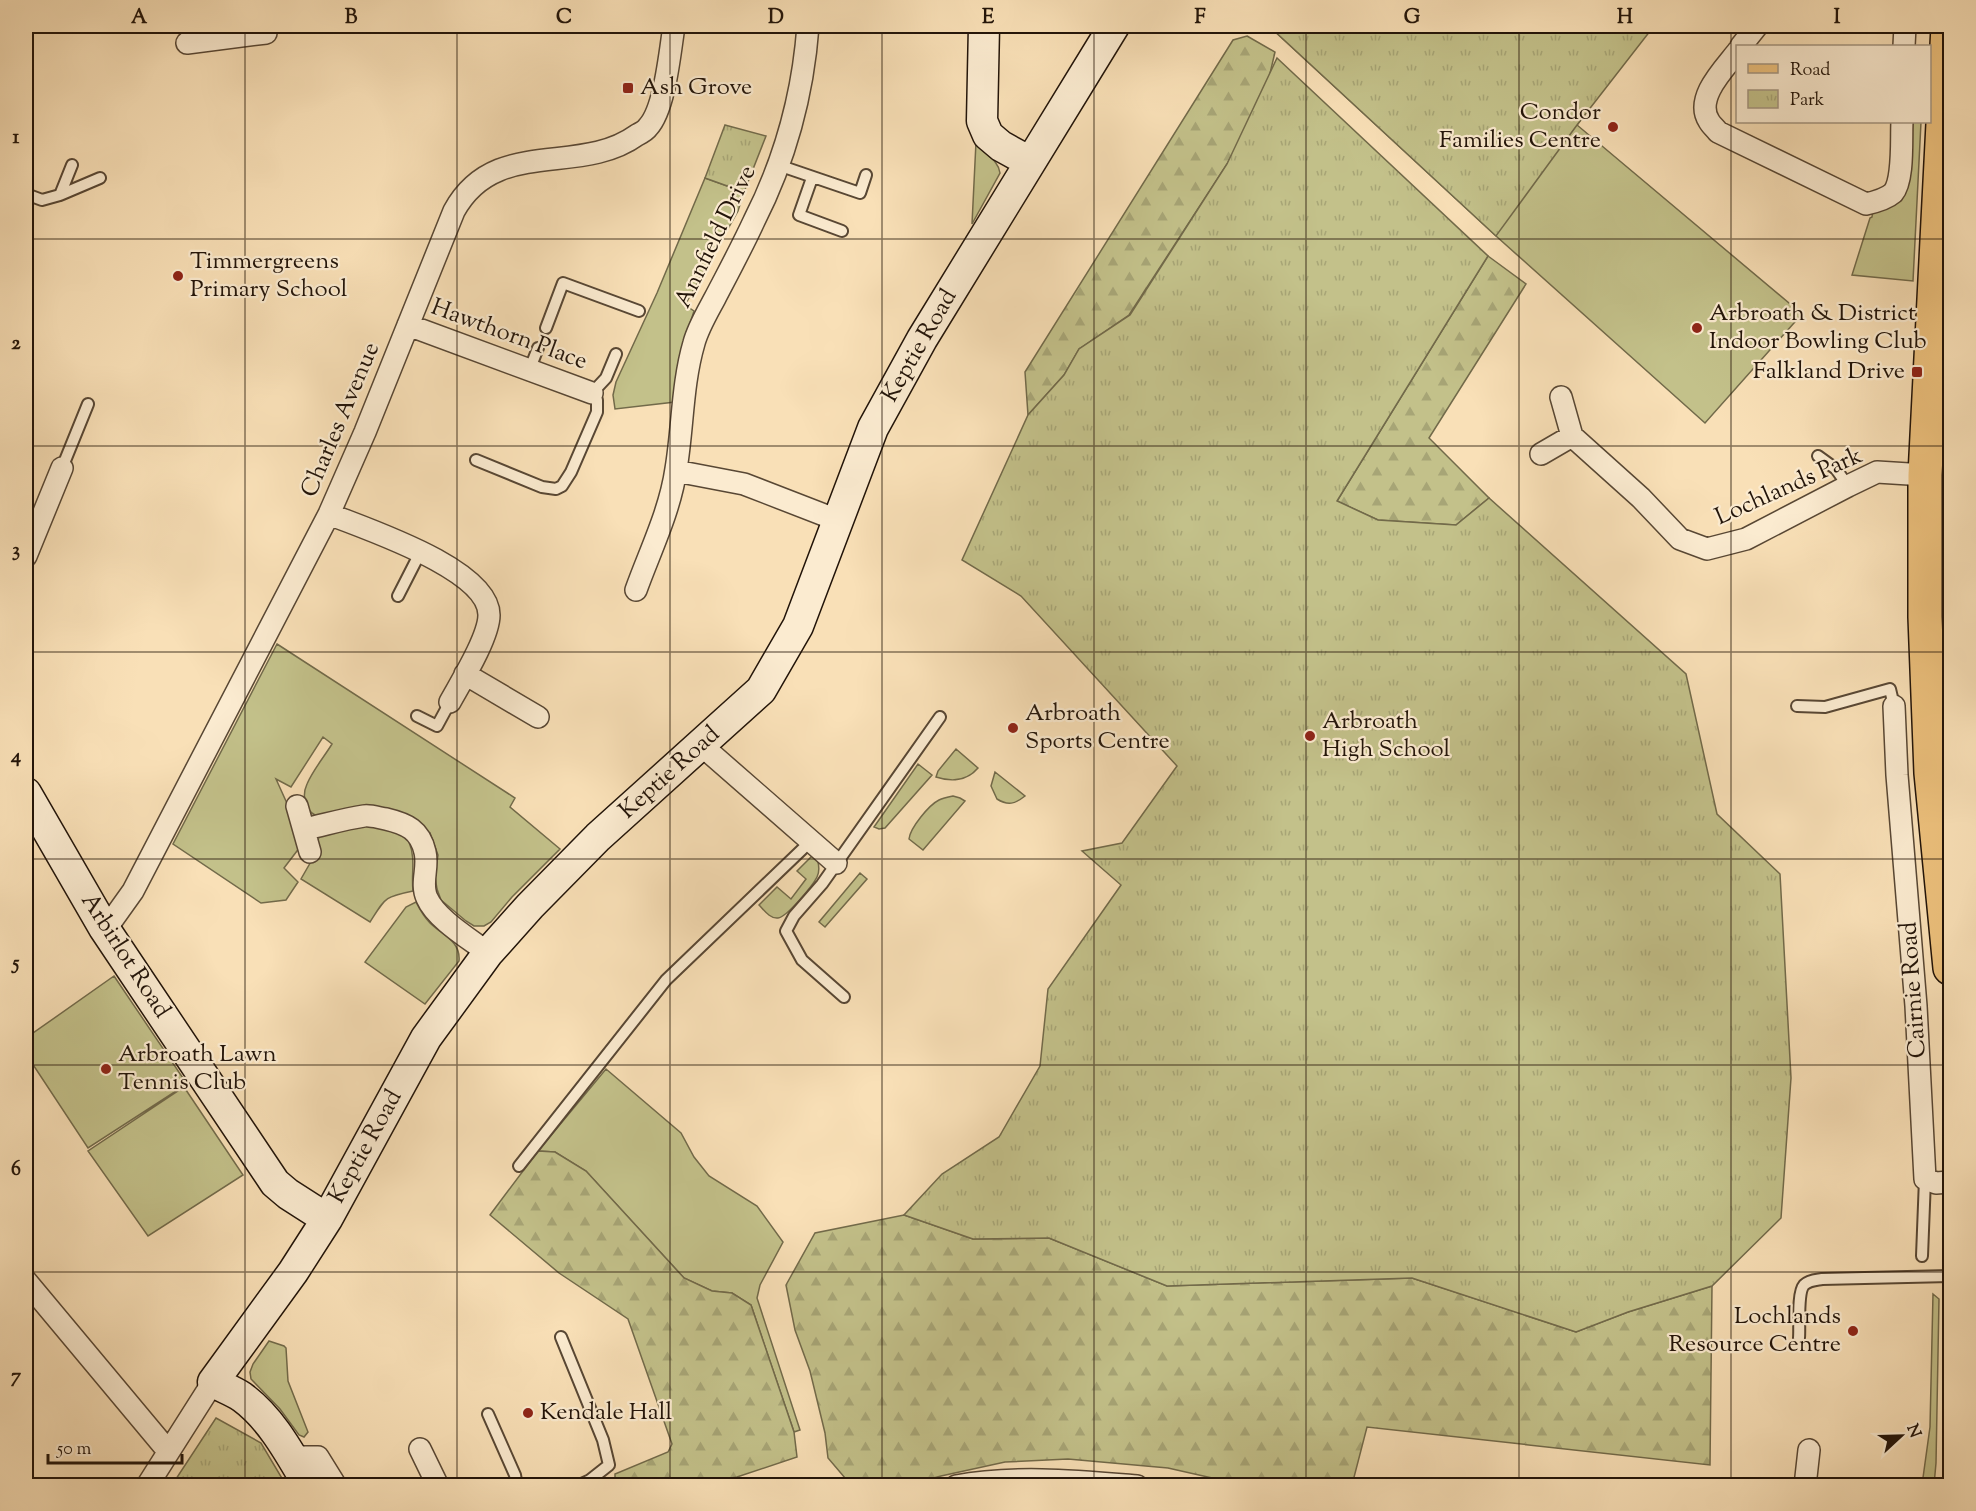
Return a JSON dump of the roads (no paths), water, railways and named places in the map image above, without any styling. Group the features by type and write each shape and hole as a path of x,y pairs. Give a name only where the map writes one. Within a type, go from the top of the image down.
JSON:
{"main road":[{"path":"984,26 982,121 988,135 1001,146 1030,162"},
{"name":"Keptie Road","path":"213,1382 293,1272 327,1219 426,1038 488,953 583,852 761,690 798,626 873,428 922,339 1114,26"},
{"name":"Cairnie Road","path":"1947,26 1940,376 1926,475 1925,617 1931,773 1943,831 1950,968"},
{"name":"Arbirlot Road","path":"26,793 104,928 274,1183 327,1219"},
{"path":"213,1382 240,1396 260,1412 279,1435 309,1485"}],"street":[{"path":"188,43 266,33 265,26"},
{"name":"Charles Avenue","path":"104,928 133,891 329,514 365,432 454,211 461,199 480,179 501,168 604,151 625,144 649,127 661,104 674,26"},
{"name":"Annfield Drive","path":"636,590 664,517 676,471 685,390 694,341 756,219 788,139 798,102 808,26"},
{"path":"1742,45 1757,26"},
{"path":"1904,45 1905,26"},
{"path":"1736,52 1712,85 1705,102 1707,120 1718,132 1866,204 1880,200 1893,192 1900,177 1902,123"},
{"name":"Hawthorn Place","path":"408,325 592,393"},
{"path":"1541,454 1572,436 1560,397"},
{"name":"Lochlands Park","path":"1572,436 1641,498 1680,539 1707,549 1746,539 1877,472 1926,475"},
{"path":"26,556 62,468"},
{"path":"676,471 744,484 837,520"},
{"path":"329,514 432,556 474,585 484,597 489,614 487,628 450,702"},
{"path":"465,674 538,717"},
{"name":"Cairnie Road","path":"1894,706 1897,775 1916,1006 1925,1179"},
{"path":"701,746 836,863"},
{"path":"1897,775 1931,773"},
{"path":"297,806 310,852"},
{"path":"305,829 366,816 411,827 417,833 425,851 423,884 433,909 488,953"},
{"path":"1925,1179 1936,1183 1950,1182"},
{"path":"26,1281 168,1451"},
{"path":"147,1485 213,1382"},
{"path":"420,1449 438,1485"},
{"path":"1805,1485 1809,1450"},
{"path":"292,1457 318,1457 336,1485"},
{"path":"956,1485 993,1480 1038,1480 1137,1485"}],"lane":[{"path":"60,195 72,165"},
{"path":"778,165 860,193 866,176"},
{"path":"26,194 42,200 100,178"},
{"path":"812,178 799,215 842,231"},
{"path":"546,328 563,283 639,311"},
{"path":"529,371 538,348"},
{"path":"476,460 542,487 556,489 562,486 571,472 597,412 597,400 592,393 606,378 616,354"},
{"path":"62,468 88,404"},
{"path":"1818,456 1836,469 1848,486"},
{"path":"398,596 421,552"},
{"path":"1797,706 1825,707 1890,689 1894,706"},
{"path":"417,716 437,726 450,702"},
{"path":"844,997 802,960 786,931 794,916 836,863 940,717"},
{"path":"519,1166 666,980 812,840"},
{"path":"1922,1256 1925,1179"},
{"path":"1799,1338 1802,1287 1814,1280 1950,1276"},
{"path":"561,1337 603,1440 609,1465 590,1480 577,1485"},
{"path":"488,1414 515,1475 517,1485"}],"place":[{"name":"Ash Grove","path":"628,88"},
{"name":"Condor Families Centre","path":"1613,127"},
{"name":"Timmergreens Primary School","path":"178,276"},
{"name":"Arbroath & District Indoor Bowling Club","path":"1697,328"},
{"name":"Falkland Drive","path":"1917,372"},
{"name":"Arbroath Sports Centre","path":"1013,728"},
{"name":"Arbroath High School","path":"1310,736"},
{"name":"Arbroath Lawn Tennis Club","path":"106,1069"},
{"name":"Lochlands Resource Centre","path":"1853,1331"},
{"name":"Kendale Hall","path":"528,1413"}]}
